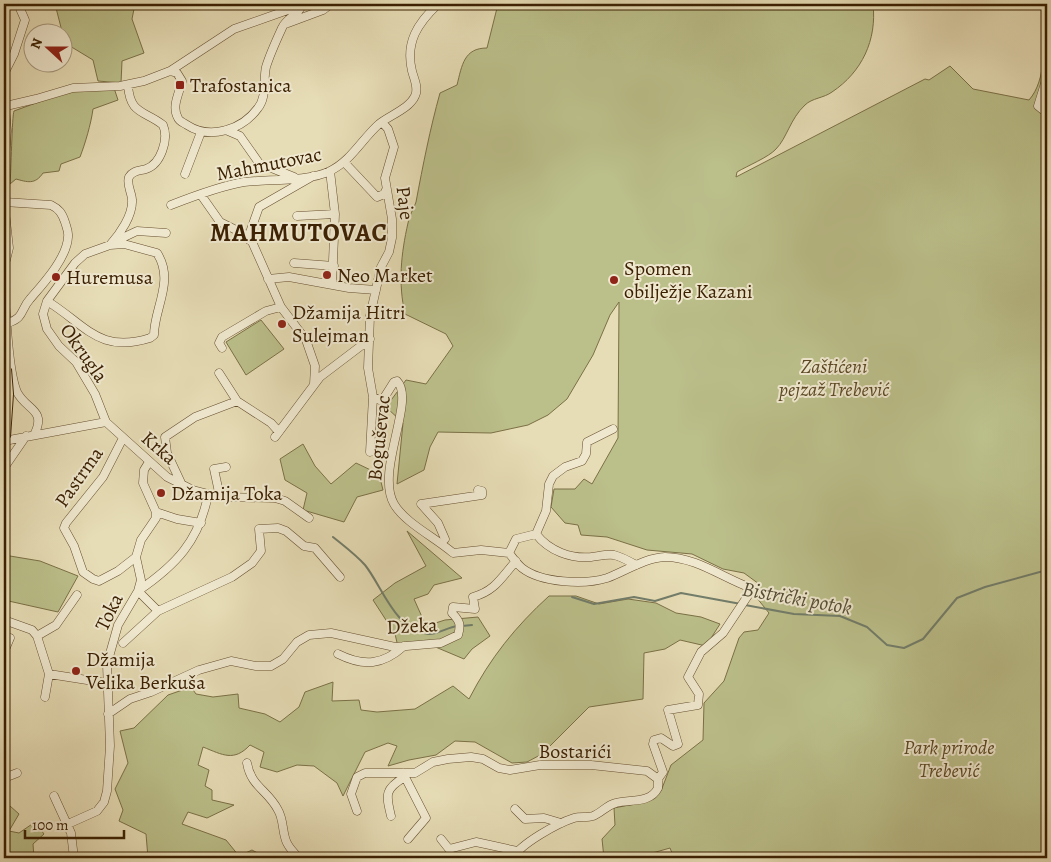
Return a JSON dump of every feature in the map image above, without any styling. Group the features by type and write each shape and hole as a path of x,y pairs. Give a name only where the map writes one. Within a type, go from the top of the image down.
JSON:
{"main road":[{"path":"5,369 8,436"}],"street":[{"path":"4,74 14,54 25,20 18,4"},
{"path":"284,24 323,10 331,4"},
{"name":"Mahmutovac","path":"171,205 232,184 313,176 330,171 344,162 382,122 411,103 417,87 410,58 410,49 417,27 438,4"},
{"path":"170,71 177,73 182,81 176,99 178,118 200,132 211,133 226,130 252,116 260,106 266,69 284,24 300,10 302,5"},
{"path":"6,106 73,88 128,85 170,71 234,29 283,7 302,5"},
{"path":"1047,77 1038,106 1043,110 1047,110"},
{"path":"110,245 121,230 132,206 128,182 130,177 133,172 152,165 165,143 163,125 151,120 133,106 129,97 128,85"},
{"path":"4,96 7,131 4,170"},
{"name":"Paje","path":"370,452 373,398 368,368 370,316 392,238 392,219 385,178 394,147 388,129 382,122"},
{"path":"226,130 240,136 259,163 296,178"},
{"path":"185,174 200,132"},
{"name":"Mahmutovac","path":"344,162 377,197 384,194 386,190"},
{"path":"330,171 336,214 332,284"},
{"path":"251,241 251,225 259,207 313,176"},
{"path":"201,196 220,222 246,235 251,241 281,307 306,340 314,366 314,384"},
{"path":"4,268 9,248 4,202 51,205 57,208 64,218 68,237 66,245 58,263 40,289 28,301 21,316 7,322"},
{"path":"297,216 336,214"},
{"path":"110,245 126,234 137,231 166,233"},
{"name":"Okrugla","path":"40,289 49,298 65,312 94,335 112,343 136,342 154,335 154,321 162,302 162,261 157,253 124,244 110,245 85,254 75,263 49,298 43,314 47,329 59,346 76,362 95,394 106,422"},
{"path":"294,263 334,266"},
{"path":"268,278 289,277 349,288 376,290"},
{"path":"4,285 15,386 20,397 36,412 39,424 35,433"},
{"path":"222,348 219,343 222,337 266,311 281,307"},
{"path":"219,373 237,401 264,419 277,435 314,384 328,370 370,339"},
{"name":"Boguševac","path":"373,398 382,401 388,395 394,382 397,381 400,385 401,413 390,460 389,490 393,503 402,515 453,553 476,550 509,553"},
{"path":"183,485 172,466 164,441 165,437 195,417 237,401"},
{"path":"4,441 8,436 26,436 106,422"},
{"name":"Krka","path":"106,422 167,477 183,485 208,495 220,497 275,498 285,501 310,518"},
{"path":"536,534 546,512 549,484 553,476 565,467 582,461 586,454 587,442 613,429"},
{"path":"4,468 26,436"},
{"name":"Pastrma","path":"99,580 93,579 83,572 74,546 64,528 103,477 123,438"},
{"path":"149,462 144,471 143,483 156,512 177,520 201,523"},
{"path":"220,497 214,471 216,467 226,466"},
{"path":"441,543 445,539 443,532 421,504 482,495 482,491 478,490"},
{"path":"158,611 138,591 176,561 188,546 201,523 208,495"},
{"name":"Toka","path":"68,824 92,814 104,802 109,779 106,664 118,625 138,591 140,580 136,557 141,540 155,521 156,512"},
{"path":"123,643 158,611 214,587 252,563 262,551 259,529 278,528 286,531 304,546 314,548 340,577"},
{"path":"441,839 449,849 476,842 515,854 561,823 580,816 594,816 607,806 617,802 650,798 658,788 658,779 663,772 653,744 654,740 660,738 673,746 678,744 669,718 668,709 698,705 699,694 688,677 701,652 723,632 741,607 751,588 702,565 666,557 636,565 606,578 569,582 530,573 509,553 516,539 536,534"},
{"path":"536,534 545,544 569,556 579,558 612,555 621,557 636,565"},
{"name":"Toka","path":"99,580 118,572 136,557"},
{"name":"Džeka","path":"108,714 130,699 151,692 199,670 231,661 256,666 271,666 284,659 301,638 317,633 331,633 383,646 404,646 450,640 458,635 460,626 452,613 453,607 475,609 473,597 481,596 492,590 516,561"},
{"name":"Toka","path":"37,636 56,625 77,595"},
{"path":"4,620 32,630 37,636 49,674 45,697"},
{"path":"4,652 10,638"},
{"path":"338,654 354,660 379,662 392,656 404,646"},
{"path":"49,674 106,683"},
{"name":"Bostarići","path":"357,811 351,794 357,776 365,773 404,775 415,773 433,762 448,759 472,757 484,759 499,768 510,770 540,765 599,765 646,771 658,779"},
{"path":"247,763 249,774 255,783 272,800 280,812 287,845 299,858"},
{"path":"4,778 17,773"},
{"path":"391,816 387,798 388,792 393,784 404,775 426,818 408,839"},
{"path":"54,796 68,824 74,858"},
{"path":"515,809 525,819 544,818 561,823"}],"green space":[{"path":"55,4 135,4 132,19 144,53 122,61 121,83 98,81 93,60 72,47 72,22 60,22"},
{"path":"498,4 873,4 874,17 870,42 852,75 832,92 805,105 796,116 780,145 773,152 737,172 736,177 925,79 929,80 950,66 973,89 1029,100 1035,92 1042,72 1047,17 1047,858 674,858 670,848 649,854 649,858 604,858 602,839 615,825 614,808 645,802 661,791 671,765 703,740 704,703 724,681 739,638 744,632 758,630 769,613 756,597 759,584 744,573 723,569 692,554 647,550 607,537 581,535 578,525 565,523 551,507 554,489 575,489 584,479 592,484 618,438 619,302 610,315 593,355 567,399 548,415 528,425 491,433 438,432 430,447 424,470 397,484 403,423 386,407 406,380 426,384 453,346 446,334 405,314 401,268 409,220 416,202 440,93 457,85 465,59 469,54 479,49 487,48"},
{"path":"114,88 118,100 93,109 88,134 80,157 61,164 59,171 43,173 34,181 27,182 16,179 10,184 14,111 66,92"},
{"path":"261,320 284,349 246,375 226,342"},
{"path":"303,444 315,466 331,484 356,463 379,474 383,490 357,497 344,522 303,510 307,493 285,480 280,459"},
{"path":"407,531 462,578 434,585 428,594 414,599 426,626 445,620 478,617 490,636 472,649 464,659 426,643 399,651 395,634 373,600 395,583 426,566"},
{"path":"4,555 40,561 78,576 58,612 4,600"},
{"path":"549,596 576,596 599,604 628,599 656,603 676,613 701,617 720,624 706,646 680,640 665,649 644,653 643,699 589,707 542,754 527,762 512,763 475,742 455,741 436,755 388,766 397,746 388,743 365,752 343,796 337,783 314,766 297,765 277,772 260,767 264,752 250,745 239,754 233,755 222,754 203,747 198,765 209,770 205,786 212,790 212,800 234,805 207,818 188,812 182,824 226,840 239,856 252,850 267,858 148,858 146,834 119,821 123,810 115,789 128,763 120,731 134,728 168,695 191,687 196,694 213,697 238,694 239,708 265,714 280,722 299,707 305,692 333,682 332,701 359,700 361,710 377,712 415,709 453,686 469,699 504,643"},
{"path":"10,806 19,814 9,831 19,833 35,822 44,834 33,844 34,858 4,858 4,819"}],"waterway":[{"name":"Bistrički potok","path":"333,537 365,565 398,616 407,624 417,631 428,634 457,626"},
{"name":"Bistrički potok","path":"745,605 794,614 840,616 867,627 887,645 904,648 923,639 957,598 985,587 1047,570"},
{"name":"Bistrički potok","path":"572,597 594,604 634,597 655,601 681,593 741,604"},
{"name":"Bistrički potok","path":"462,626 472,625"}],"place":[{"name":"Trafostanica","path":"180,85"},
{"name":"Neo Market","path":"327,275"},
{"name":"Huremusa","path":"56,277"},
{"name":"Spomen obilježje Kazani","path":"614,280"},
{"name":"Džamija Hitri Sulejman","path":"282,324"},
{"name":"Džamija Toka","path":"161,493"},
{"name":"Džamija Velika Berkuša","path":"76,671"}],"district":[{"name":"MAHMUTOVAC","path":"299,233"}],"park label":[{"name":"Zaštićeni pejzaž Trebević","path":"834,378"},
{"name":"Park prirode Trebević","path":"949,758"}]}
